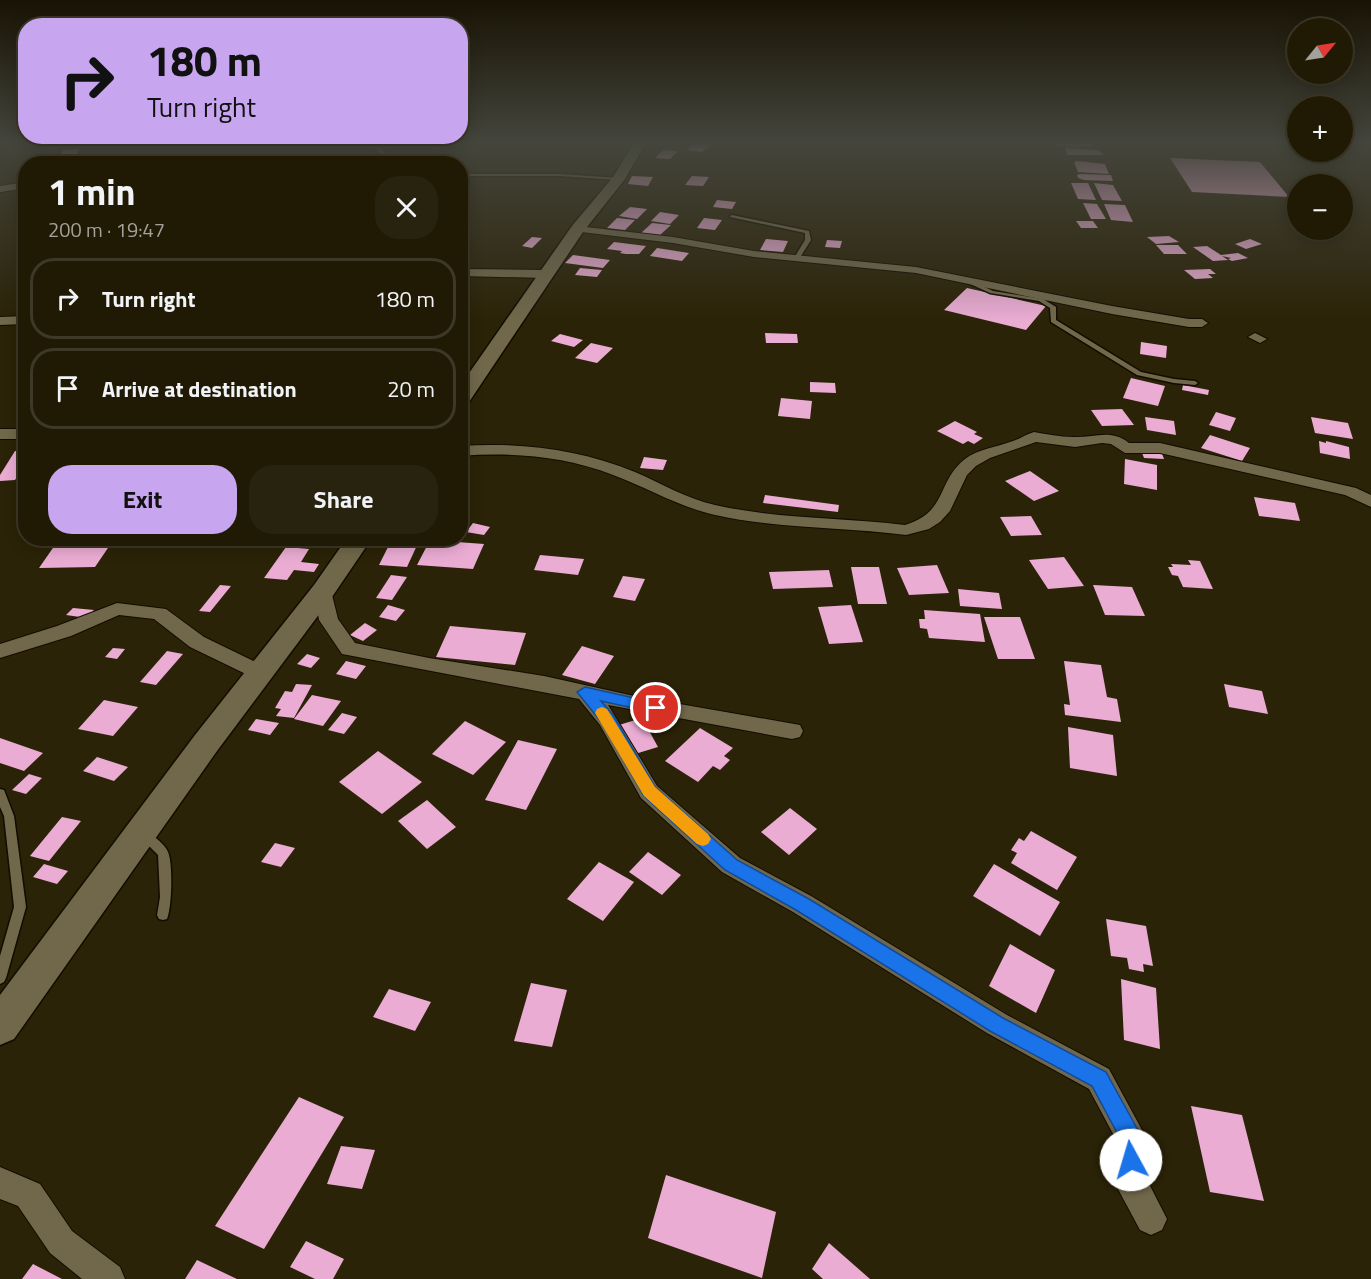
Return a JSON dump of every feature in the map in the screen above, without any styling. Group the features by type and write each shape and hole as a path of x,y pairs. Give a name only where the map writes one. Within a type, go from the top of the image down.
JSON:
{"main road":[{"path":"468,388 577,229 599,203"},
{"path":"0,1026 259,672 323,591 354,546"}],"street":[{"path":"577,229 797,258 916,270 1112,310 1189,323 1202,323"},
{"path":"468,272 546,274"},
{"path":"0,321 18,320"},
{"path":"0,435 18,435"},
{"path":"468,451 546,451 618,471 673,496 714,510 783,520 906,531 925,525 940,514 950,498 956,480 971,462 1021,445 1034,437 1075,442 1102,438 1116,440 1125,447 1160,448 1222,464 1350,491 1371,502"},
{"path":"323,591 329,620 349,649 429,665 544,683 634,704 792,730"},
{"path":"0,651 64,631 117,609 159,613 197,642 259,672"},
{"path":"585,692 608,719 649,792 731,865 802,904 997,1024 1099,1079 1134,1143 1129,1178 1151,1219"},
{"path":"0,1183 29,1194 61,1242 108,1279"}],"lane":[{"path":"732,216 807,232 808,240 797,258"},
{"path":"968,281 992,292 1041,300 1053,307 1053,321 1139,374 1174,381 1196,382"},
{"path":"0,793 9,816 20,907 0,978"},
{"path":"142,832 163,853 166,897 163,915"}],"building":[{"path":"715,203 736,203 732,209 713,207"},
{"path":"1083,203 1097,204 1106,219 1091,219"},
{"path":"1104,204 1125,205 1133,222 1111,220"},
{"path":"630,207 647,209 637,219 619,216"},
{"path":"660,212 679,215 670,224 651,221"},
{"path":"617,218 635,220 625,230 607,228"},
{"path":"704,218 722,220 715,230 697,228"},
{"path":"1076,221 1093,221 1098,228 1081,228"},
{"path":"652,223 671,225 660,235 641,233"},
{"path":"1169,236 1179,242 1156,244 1147,237"},
{"path":"532,237 542,238 532,248 522,246"},
{"path":"766,239 788,241 783,252 760,250"},
{"path":"1250,239 1262,244 1246,249 1235,244"},
{"path":"827,240 842,241 840,248 825,247"},
{"path":"614,242 646,246 639,254 626,254 620,253 622,251 607,249"},
{"path":"1156,245 1178,245 1187,254 1164,254"},
{"path":"1207,246 1221,255 1238,253 1248,258 1232,261 1228,259 1231,258 1222,256 1228,260 1213,261 1193,247"},
{"path":"657,248 689,253 682,261 650,256"},
{"path":"573,255 610,260 603,268 565,263"},
{"path":"580,268 602,270 597,277 575,275"},
{"path":"1210,269 1216,274 1208,274 1213,278 1195,279 1184,270"},
{"path":"967,288 1046,306 1026,330 944,310"},
{"path":"765,333 797,334 798,343 766,343"},
{"path":"560,334 583,340 574,347 551,341"},
{"path":"1141,342 1167,346 1166,358 1140,354"},
{"path":"591,343 613,348 597,363 575,358"},
{"path":"1131,378 1165,386 1158,406 1123,398"},
{"path":"810,382 835,383 836,393 810,392"},
{"path":"1183,385 1209,390 1208,395 1182,390"},
{"path":"781,398 812,401 810,419 778,416"},
{"path":"1122,409 1134,425 1102,426 1091,410"},
{"path":"1216,412 1236,418 1230,431 1209,425"},
{"path":"1145,417 1174,421 1176,435 1147,430"},
{"path":"1311,417 1348,423 1353,439 1315,433"},
{"path":"955,421 977,432 974,434 983,438 974,444 968,441 963,444 937,431"},
{"path":"1210,435 1250,448 1242,461 1201,448"},
{"path":"1319,441 1349,447 1350,459 1320,453"},
{"path":"1141,450 1161,451 1164,459 1144,458"},
{"path":"15,451 18,451 18,475 15,480 0,481 0,475"},
{"path":"644,457 667,460 663,470 640,468"},
{"path":"1125,459 1157,465 1157,490 1124,484"},
{"path":"1030,471 1059,491 1034,501 1005,481"},
{"path":"765,495 839,505 838,512 763,503"},
{"path":"1254,497 1295,503 1300,521 1259,516"},
{"path":"1031,516 1042,535 1011,536 1000,517"},
{"path":"473,523 490,527 484,535 468,532"},
{"path":"484,544 473,569 417,565 427,546"},
{"path":"54,546 109,546 95,567 39,568"},
{"path":"388,546 417,546 407,567 379,565"},
{"path":"286,547 309,549 301,562 319,564 314,572 294,570 287,580 264,578"},
{"path":"540,555 584,559 578,575 534,570"},
{"path":"1064,557 1084,586 1048,589 1029,560"},
{"path":"1188,560 1200,561 1213,589 1183,587 1178,576 1172,575 1168,567 1173,567 1171,564 1191,565"},
{"path":"937,565 949,593 909,595 897,568"},
{"path":"851,567 879,567 887,604 858,604"},
{"path":"829,570 833,587 773,589 769,572"},
{"path":"391,575 407,577 392,600 376,598"},
{"path":"623,576 645,579 635,601 613,597"},
{"path":"220,585 231,586 210,612 199,611"},
{"path":"1093,585 1132,587 1145,616 1105,615"},
{"path":"958,589 999,593 1002,609 960,606"},
{"path":"388,605 405,610 396,621 379,617"},
{"path":"851,605 863,642 829,644 818,607"},
{"path":"73,608 94,610 87,618 66,615"},
{"path":"924,610 980,614 985,642 929,638 927,629 920,628 919,619 925,619"},
{"path":"984,617 1020,617 1035,659 998,659"},
{"path":"365,623 377,630 363,641 350,635"},
{"path":"450,626 526,633 515,665 436,657"},
{"path":"582,646 614,656 595,684 562,675"},
{"path":"113,648 125,649 117,659 105,657"},
{"path":"167,651 183,654 156,685 140,682"},
{"path":"307,654 320,658 311,668 297,664"},
{"path":"346,661 366,666 356,679 336,674"},
{"path":"1064,661 1101,665 1107,697 1117,699 1121,722 1065,715 1064,704 1070,705"},
{"path":"296,684 312,685 294,718 276,716 281,709 275,708 285,691 292,692"},
{"path":"1224,684 1262,691 1268,714 1229,707"},
{"path":"312,695 341,701 323,726 294,719"},
{"path":"104,700 138,707 113,736 78,729"},
{"path":"342,713 357,717 344,734 328,730"},
{"path":"642,718 658,747 635,754 619,725"},
{"path":"256,719 279,723 270,735 248,730"},
{"path":"465,721 506,742 473,775 432,754"},
{"path":"1068,727 1113,735 1117,776 1070,768"},
{"path":"700,728 733,748 724,756 730,760 720,770 713,766 698,782 665,761"},
{"path":"0,738 43,753 24,771 0,763"},
{"path":"518,740 557,749 526,810 485,800"},
{"path":"378,751 422,782 382,814 339,782"},
{"path":"97,757 128,767 114,781 83,771"},
{"path":"29,774 42,778 26,794 12,790"},
{"path":"427,800 456,827 427,849 398,821"},
{"path":"790,808 817,829 789,855 761,832"},
{"path":"62,817 81,821 49,861 30,856"},
{"path":"1031,831 1077,857 1057,890 1011,863 1017,853 1011,850 1019,838 1024,841"},
{"path":"275,843 295,848 281,867 261,862"},
{"path":"648,852 681,875 662,895 629,872"},
{"path":"599,862 634,882 603,921 567,899"},
{"path":"44,864 68,871 57,884 33,877"},
{"path":"994,864 1060,902 1040,936 973,896"},
{"path":"1106,919 1146,926 1153,966 1143,964 1144,972 1129,969 1127,958 1111,956"},
{"path":"1010,944 1055,970 1036,1013 989,986"},
{"path":"1121,979 1156,988 1160,1049 1124,1040"},
{"path":"531,983 567,990 552,1047 514,1041"},
{"path":"389,989 431,1002 415,1031 373,1017"},
{"path":"299,1097 344,1117 264,1249 215,1226"},
{"path":"1191,1106 1242,1115 1264,1201 1210,1192"},
{"path":"341,1146 375,1150 362,1189 327,1184"},
{"path":"666,1175 776,1212 762,1278 648,1238"},
{"path":"306,1241 344,1259 333,1279 315,1279 290,1267"},
{"path":"829,1243 870,1279 823,1279 812,1269"},
{"path":"197,1260 237,1279 185,1279"},
{"path":"33,1264 62,1279 22,1279"}],"slow traffic":[{"path":"602,713 608,719 649,792 703,839"}],"route":[{"path":"656,708 585,692 608,719 649,792 731,865 802,904 997,1024 1099,1079 1134,1143 1131,1160"}]}
